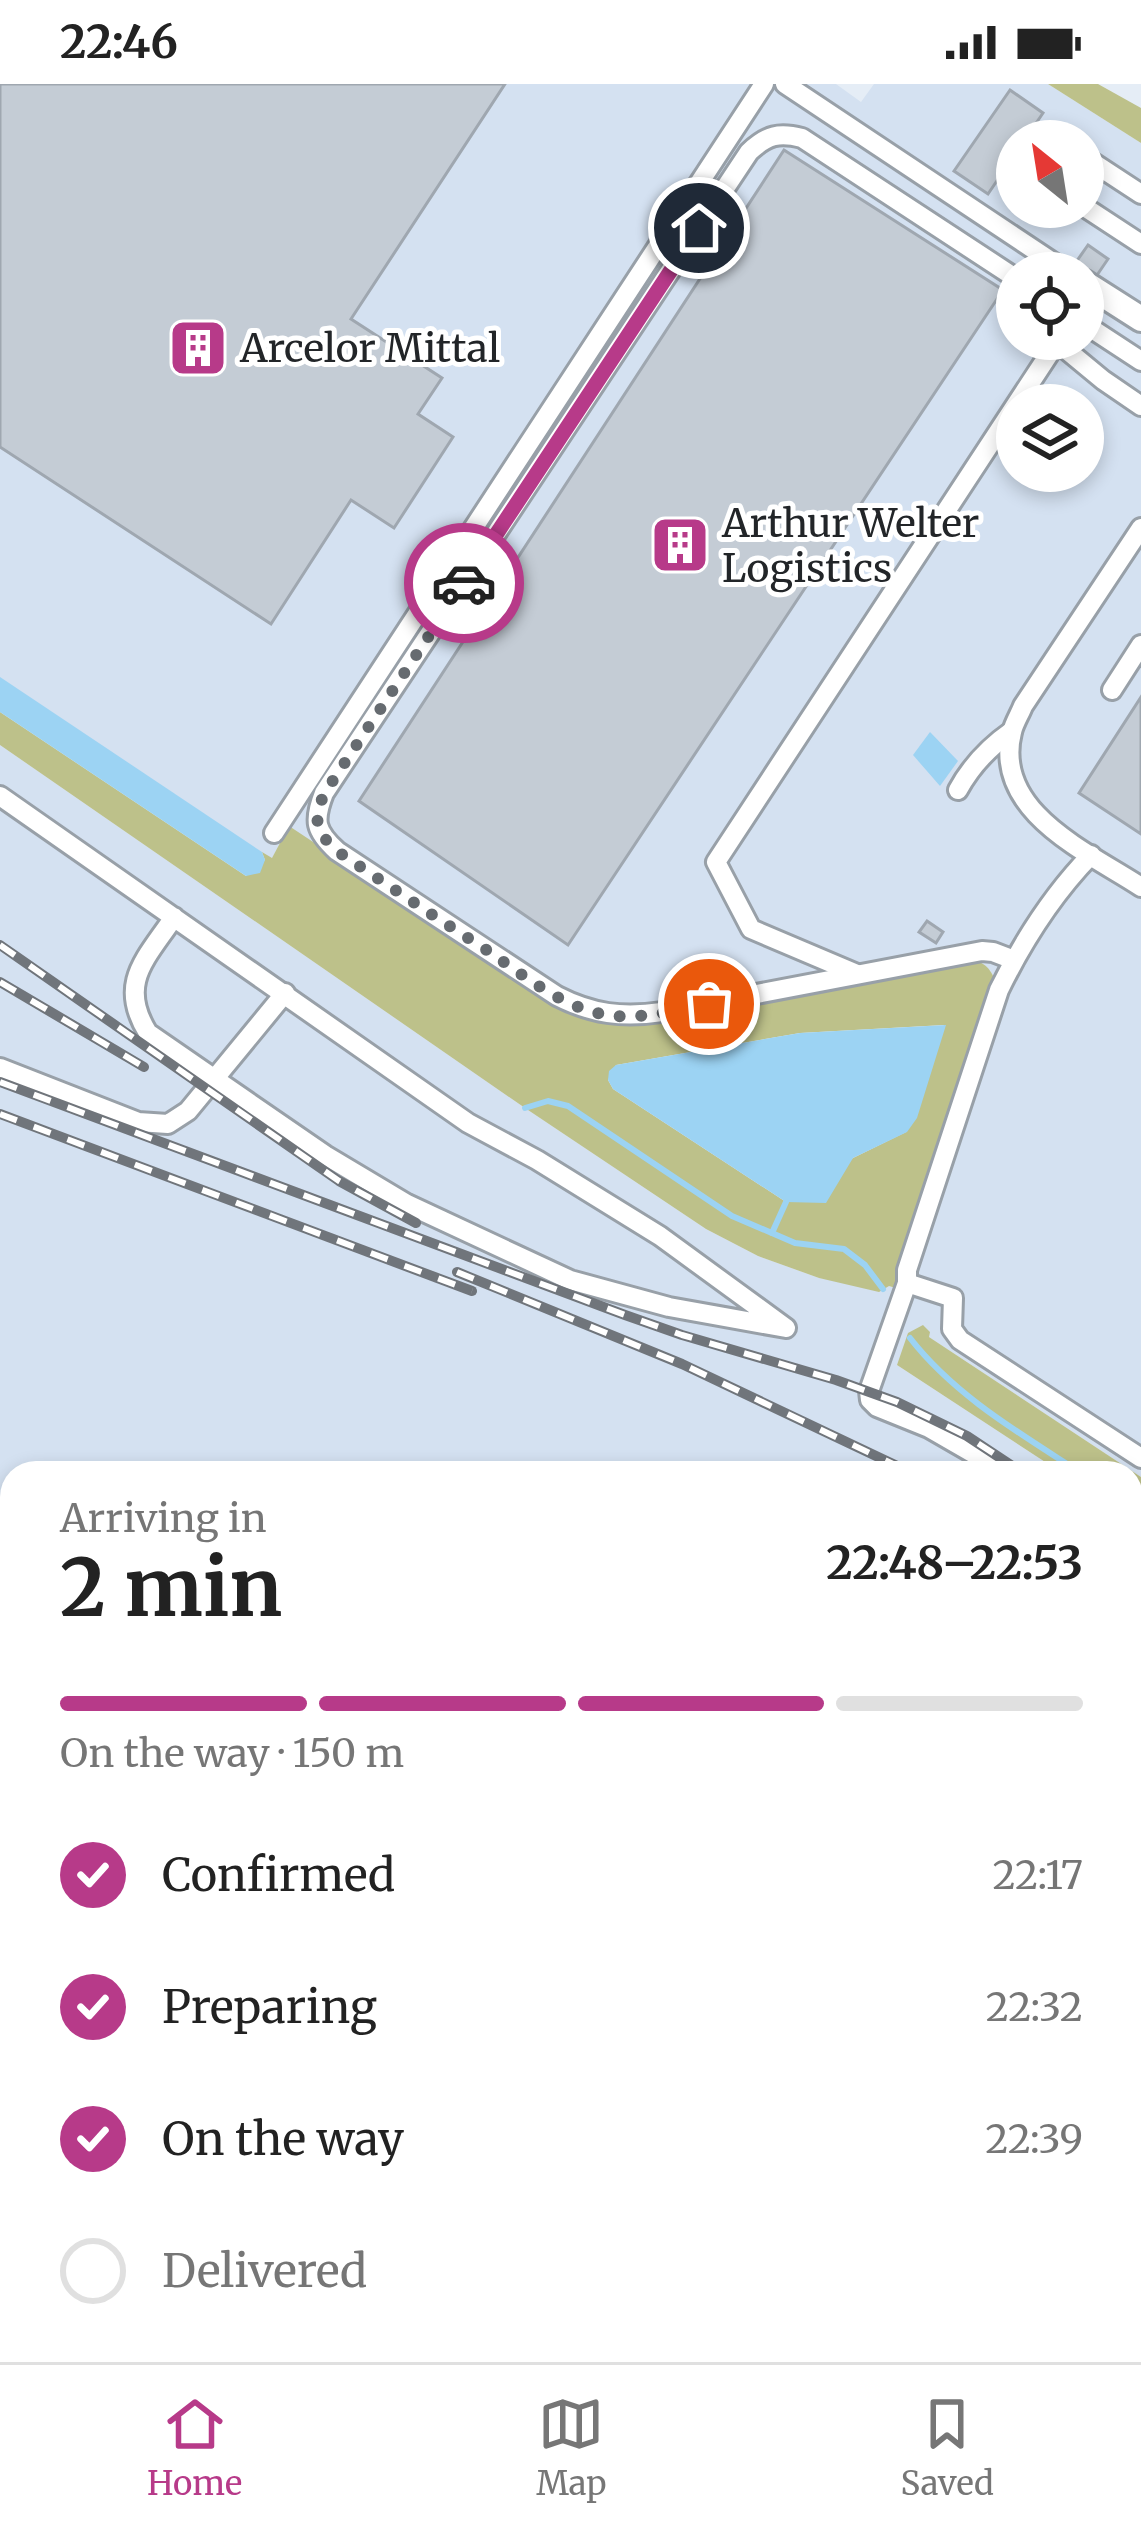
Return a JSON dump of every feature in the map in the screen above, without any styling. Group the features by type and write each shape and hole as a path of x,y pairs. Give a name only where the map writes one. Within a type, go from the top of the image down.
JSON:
{"main road":[{"path":"1104,294 1139,314"}],"lane":[{"path":"274,833 764,84"},
{"path":"785,84 1037,252"},
{"path":"996,265 802,137 783,133 764,138 749,152 324,794 316,814 320,836 337,851 540,986 581,1009 608,1015 635,1016 982,951 1013,960"},
{"path":"1104,170 1141,194"},
{"path":"1104,220 1141,244"},
{"path":"1104,337 1141,361"},
{"path":"857,974 751,929 716,862 1057,343 1141,406"},
{"path":"1140,529 1023,706 1012,731 1010,759 1016,787 1030,810 1141,887"},
{"path":"1112,690 1141,645"},
{"path":"958,790 969,770 1012,731"},
{"path":"0,796 285,993 468,1123 620,1211 786,1328 669,1307 570,1280 407,1204 325,1155 148,1033 137,1016 132,992 142,964 174,917"},
{"path":"985,1461 929,1428 877,1407 869,1400 869,1391 999,990 1013,960 1091,855"},
{"path":"0,1068 138,1122 168,1124 188,1111 285,993"},
{"path":"906,1287 953,1298 952,1329 960,1340 1141,1458"}],"shaded area":[{"path":"0,84 836,84 861,102 874,84 1048,84 1141,143 1141,1461 1117,1461 929,1337 897,1365 1044,1461 0,1461 0,745 706,1229 758,1256 819,1278 904,1291 999,990 990,970 662,1017 579,1013 288,827 272,859 264,854 265,860 0,712"}],"green space":[{"path":"1048,84 1098,84 1141,108 1141,143"},
{"path":"0,712 246,876 265,860 262,852 272,858 289,826 555,1002 662,1017 983,964 999,990 905,1291 889,1286 879,1292 819,1278 758,1256 706,1229 0,745","holes":["944,1025 906,1132 853,1158 786,1202 613,1089 608,1080 616,1065 800,1033"]},
{"path":"923,1325 929,1337 1117,1461 1044,1461 897,1365 908,1333"}],"water":[{"path":"0,677 262,852 265,860 260,873 246,876 0,712"},
{"path":"930,732 958,761 940,786 913,755"},
{"path":"946,1025 917,1118 907,1132 853,1158 826,1203 786,1202 613,1089 608,1080 616,1065 800,1033"}],"building":[{"name":"Arcelor Mittal","path":"0,84 505,84 351,319 442,378 418,414 453,437 394,528 351,500 271,624 0,447"},
{"path":"1010,90 1043,113 1038,120 996,120 996,182 988,194 954,171"},
{"name":"Arthur Welter Logistics","path":"784,150 996,286 996,301 568,945 359,801"},
{"path":"1141,697 1141,834 1079,793"},
{"path":"927,921 943,932 936,943 919,932"}],"waterway":[{"path":"525,1108 548,1101 568,1106 732,1216 795,1243 844,1249 865,1265 883,1289"},
{"path":"772,1233 786,1202"},
{"path":"910,1338 968,1396 1063,1461"}],"railway":[{"path":"0,945 339,1181 416,1223"},
{"path":"0,982 144,1067"},
{"path":"0,1082 625,1315 897,1402 967,1436 1005,1461"},
{"path":"0,1114 472,1291"},
{"path":"457,1272 682,1364 887,1461"}],"way so far":[{"path":"464,583 324,794 316,814 320,836 450,927 581,1009 635,1016 709,1004"}],"place":[{"name":"Arcelor Mittal","path":"198,348"},
{"name":"Arthur Welter Logistics","path":"680,545"}],"route":[{"path":"464,583 699,228"}]}
